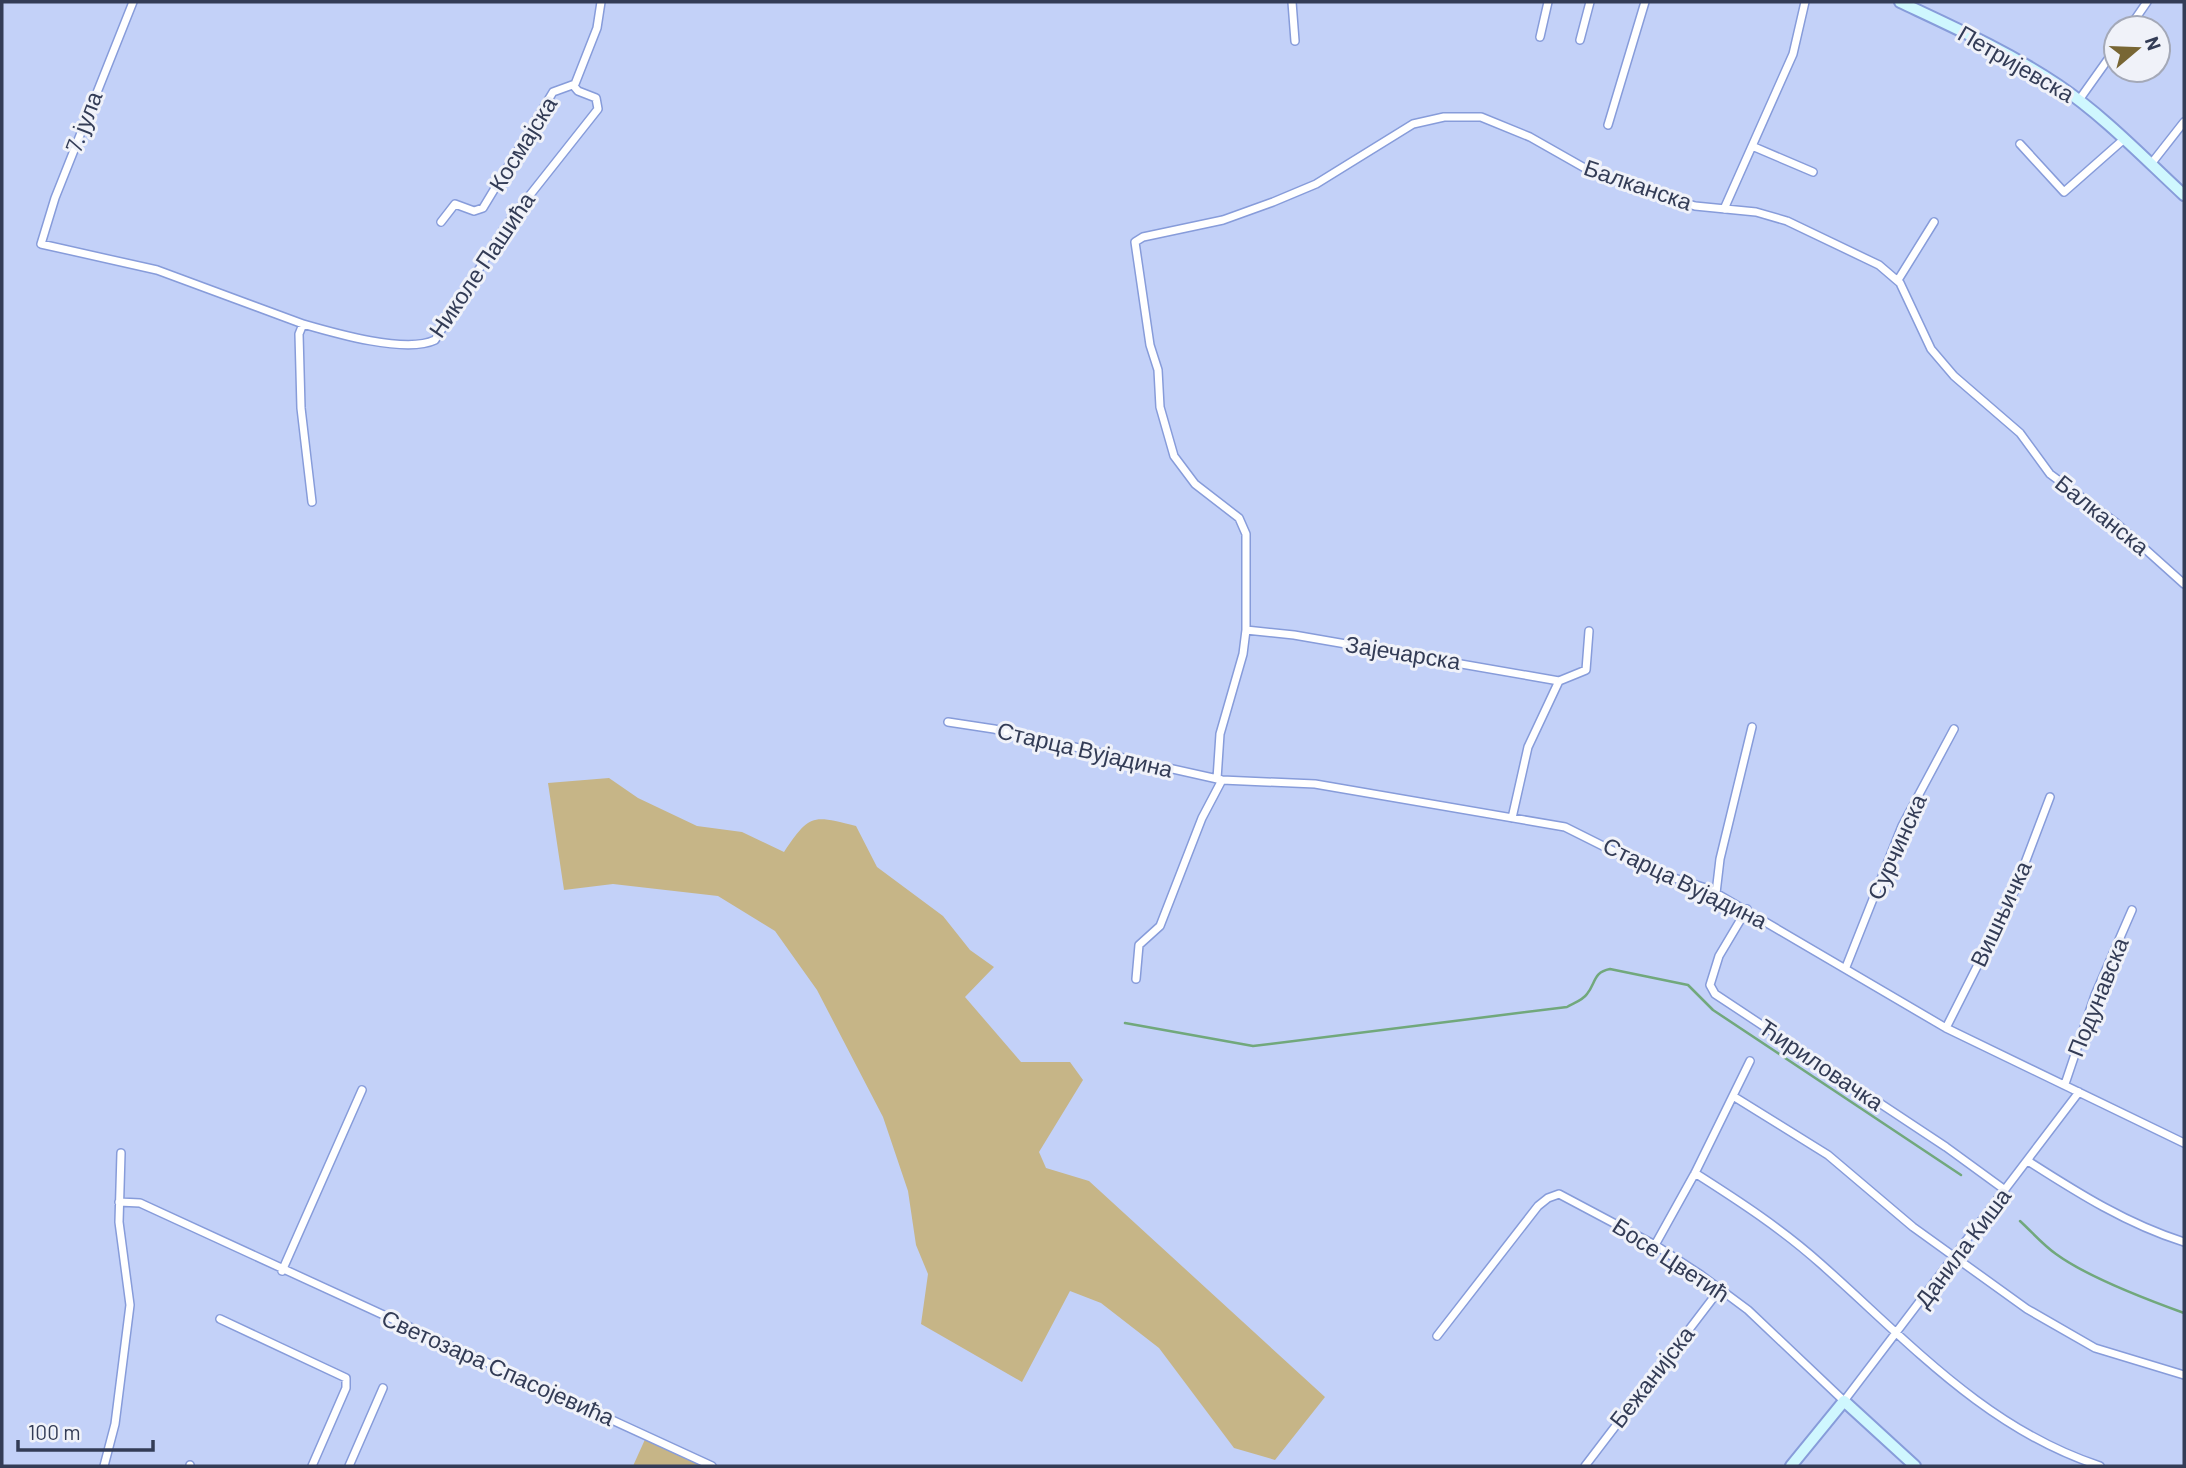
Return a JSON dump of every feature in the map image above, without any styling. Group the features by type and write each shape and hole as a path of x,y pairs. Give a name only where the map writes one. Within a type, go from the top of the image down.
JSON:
{"main road":[{"name":"Петријевска","path":"1900,2 2021,63 2079,100 2184,195"},
{"path":"1791,1466 1844,1401"},
{"name":"Босе Цветић","path":"1844,1401 1915,1466"}],"street":[{"name":"7. јула","path":"133,2 55,198 41,244 157,270 303,324"},
{"name":"Космајска","path":"441,222 455,204 474,211 483,208 553,92 573,85 597,28 601,2"},
{"path":"1292,2 1294,41"},
{"path":"1540,37 1548,2"},
{"path":"1580,40 1590,2"},
{"path":"1608,125 1645,2"},
{"path":"1724,209 1793,54 1805,2"},
{"path":"2079,100 2102,68"},
{"name":"Николе Пашића","path":"303,324 390,342 419,345 435,340 507,224 598,109 596,99 578,91 573,85"},
{"name":"Балканска","path":"1246,630 1248,571 1243,524 1183,471 1168,440 1135,242 1143,237 1223,220 1273,202 1316,184 1413,124 1444,117 1472,116 1496,122 1530,137 1597,176 1695,206 1756,212 1787,221 1853,251 1898,280 1908,296 1931,349 1946,368 2020,432 2050,474 2115,522 2184,584"},
{"path":"2151,164 2184,122"},
{"path":"2020,144 2064,192 2123,140"},
{"path":"1752,146 1813,172"},
{"path":"1898,280 1934,222"},
{"path":"303,324 299,334 301,408 312,502"},
{"path":"1136,979 1139,945 1160,926 1219,780 1215,770 1220,734 1243,654 1246,630"},
{"name":"Зајечарска","path":"1246,630 1294,635 1559,681"},
{"path":"1512,818 1528,747 1559,681 1586,670 1589,631"},
{"name":"Старца Вујадина","path":"948,722 994,729 1219,780 1315,784 1577,831 1655,872 1716,893 1946,1028 2184,1143"},
{"path":"1716,893 1720,859 1752,727"},
{"name":"Сурчинска","path":"1846,967 1902,826 1954,729"},
{"name":"Вишњичка","path":"1946,1028 2012,897 2050,797"},
{"name":"Ћириловачка","path":"1747,909 1731,931 1715,966 1710,985 1715,994 1946,1147 2005,1190"},
{"name":"Подунавска","path":"2065,1084 2095,995 2132,910"},
{"path":"1655,1245 1695,1173 1750,1061"},
{"path":"282,1271 362,1090"},
{"name":"Данила Киша","path":"1844,1401 1897,1335 2079,1092"},
{"path":"1733,1096 1828,1155 1954,1259 2027,1309 2095,1348 2184,1375"},
{"path":"104,1466 115,1424 130,1306 119,1222 121,1153"},
{"path":"2028,1161 2130,1222 2184,1241"},
{"path":"1695,1173 1789,1236 1936,1371 1986,1408 2054,1447 2100,1466"},
{"name":"Босе Цветић","path":"1437,1336 1538,1206 1551,1196 1563,1195 1655,1245 1720,1289 1748,1310 1844,1401"},
{"name":"Светозара Спасојевића","path":"119,1202 140,1203 282,1271 712,1466"},
{"name":"Бежанијска","path":"1585,1466 1720,1289"},
{"path":"219,1319 346,1378 346,1388 312,1466"},
{"path":"349,1466 383,1388"}],"shaded area":[{"path":"609,778 638,798 697,826 742,832 784,852 800,830 813,821 829,820 856,826 877,867 943,916 970,950 994,967 965,997 1021,1062 1070,1062 1083,1080 1039,1152 1046,1168 1089,1181 1325,1397 1275,1460 1234,1448 1159,1348 1101,1303 1070,1291 1022,1382 921,1324 928,1274 916,1245 908,1191 883,1117 817,990 775,931 718,896 613,884 564,890 548,783"},
{"path":"647,1435 716,1466 633,1466"}],"waterway":[{"path":"1125,1023 1253,1046 1567,1007 1583,998 1598,975 1610,969 1688,985 1713,1010 1961,1175"},
{"path":"2020,1221 2047,1247 2084,1271 2184,1313"}]}
